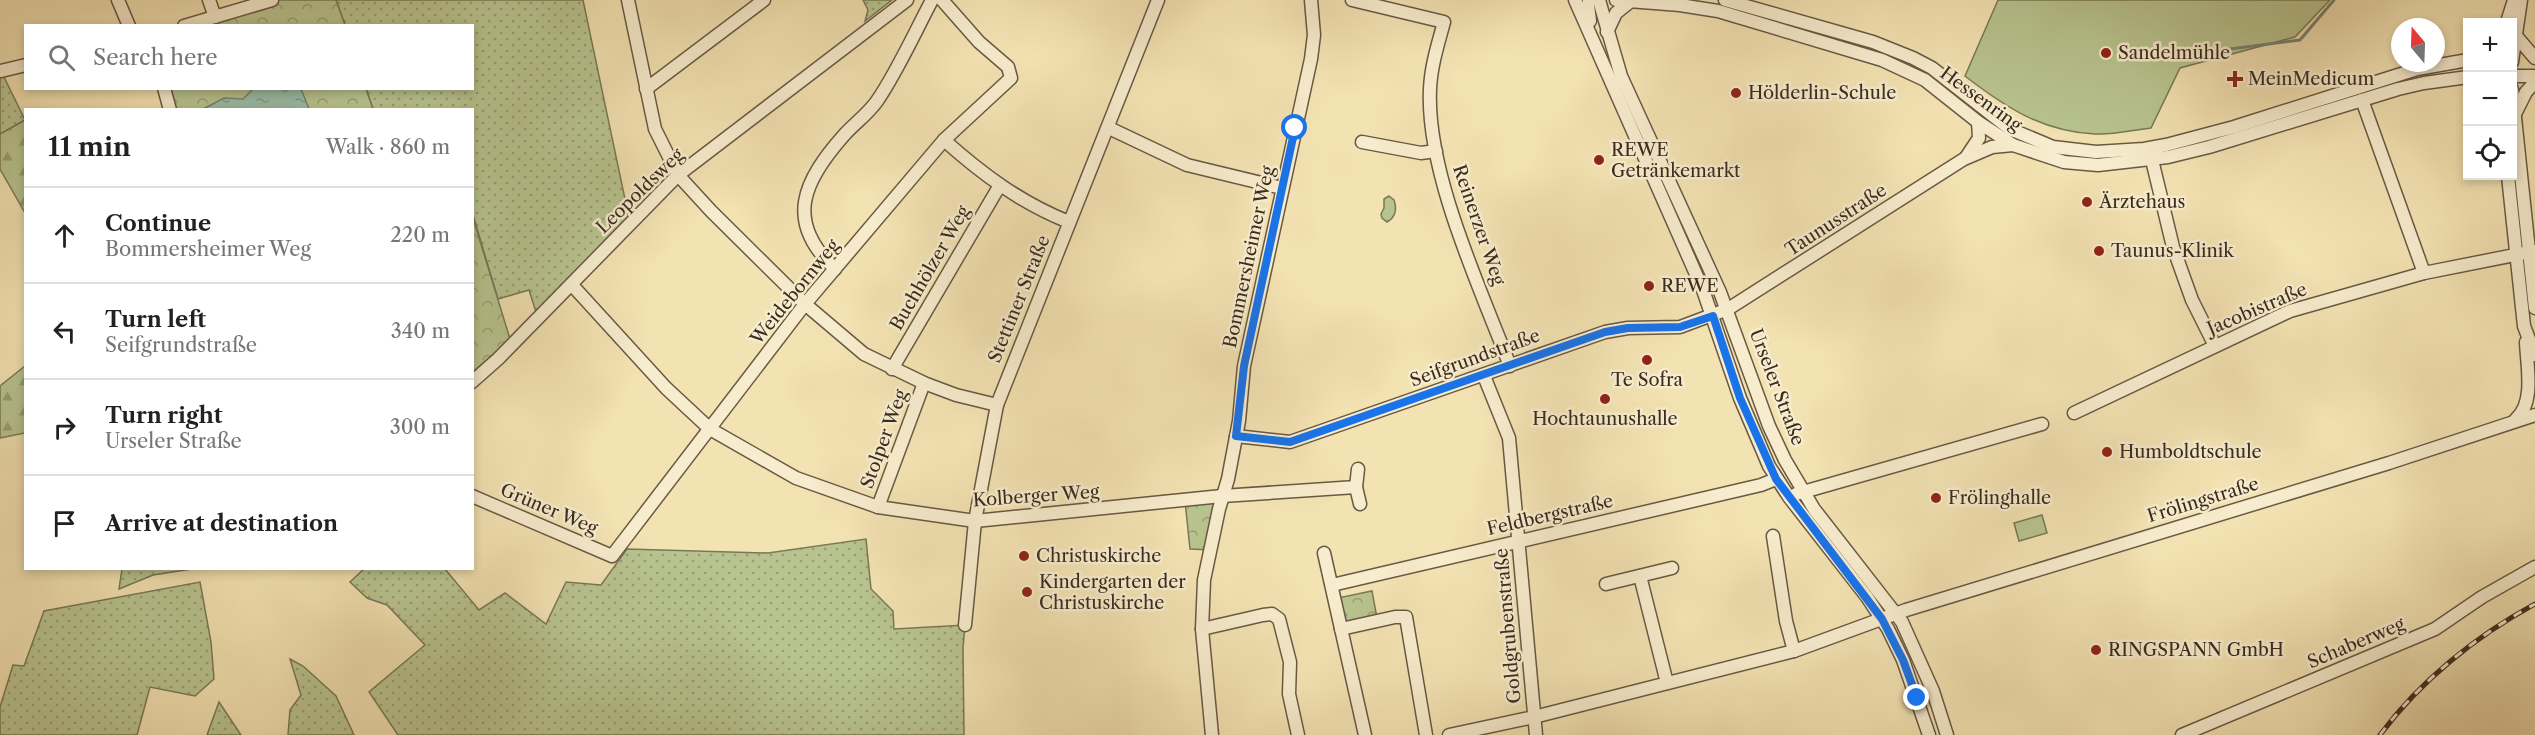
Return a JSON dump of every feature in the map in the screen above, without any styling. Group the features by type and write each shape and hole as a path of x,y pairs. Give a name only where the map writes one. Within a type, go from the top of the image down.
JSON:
{"street":[{"path":"118,0 128,24"},
{"path":"209,0 215,17"},
{"path":"191,24 272,0"},
{"path":"646,89 764,0"},
{"name":"Leopoldsweg","path":"474,380 572,285 678,175 907,0"},
{"path":"836,269 815,248 808,235 804,214 809,190 821,164 834,146 879,98 932,0"},
{"name":"Weidebornweg","path":"612,556 805,304 944,140 1010,79 1011,72 979,42 942,0"},
{"name":"Stettiner Straße","path":"965,625 975,521 997,405 1158,0"},
{"name":"Bommersheimer Weg","path":"1212,735 1202,629 1204,580 1222,496 1228,479 1236,436 1244,366 1312,50 1314,35 1311,0"},
{"name":"Reinerzer Weg","path":"1352,0 1444,22 1433,59 1429,92 1436,152 1450,206 1510,366"},
{"name":"Urseler Straße","path":"1575,0 1713,316 1740,398 1776,479 1882,619 1903,660 1929,735"},
{"name":"Urseler Straße","path":"1589,0 1588,16 1597,51"},
{"name":"Urseler Straße","path":"1599,0 1621,76 1728,309 1769,426 1802,492 1897,613 1915,647 1933,691 1947,735"},
{"name":"Hessenring","path":"1616,0 1680,5 1718,11 1882,60 1925,80 1978,122 2013,145 2064,162 2098,165 2152,160 2209,147 2424,83 2463,78"},
{"name":"Hessenring","path":"1725,0 1873,42 1913,58 1932,68 2010,129 2053,147 2096,152 2135,150 2166,145 2234,127 2417,69 2463,61"},
{"path":"2508,18 2514,0"},
{"path":"2517,29 2521,0"},
{"path":"1607,32 1616,13 1631,1"},
{"path":"632,2 655,129 678,175 746,248 805,304 864,354 924,383 957,395 997,405"},
{"path":"2517,37 2535,59"},
{"path":"2517,60 2535,59"},
{"path":"1,70 24,65"},
{"path":"2517,76 2535,76"},
{"path":"2517,111 2526,92 2535,82"},
{"path":"165,90 169,108"},
{"path":"2362,100 2424,273"},
{"name":"Taunusstraße","path":"1964,159 1979,138 1978,122"},
{"path":"2516,126 2527,253 2535,308"},
{"path":"1109,128 1188,165 1282,188"},
{"path":"944,140 1000,186 1031,205 1069,222"},
{"path":"1362,142 1421,153 1436,152"},
{"name":"Taunusstraße","path":"1728,309 1964,159 1992,147 2013,145"},
{"path":"2152,160 2173,248 2192,300 2215,346"},
{"path":"2508,423 2523,413 2529,397 2524,326 2527,253 2509,180"},
{"name":"Buchhölzer Weg","path":"892,369 1000,186"},
{"name":"Jacobistraße","path":"2074,413 2290,311 2424,273 2527,253"},
{"name":"Kolberger Weg","path":"572,285 666,388 710,429 796,478 878,507 975,521 1222,496 1356,487"},
{"name":"Seifgrundstraße","path":"1236,436 1290,442 1605,332 1628,328 1680,327 1728,309"},
{"path":"2524,326 2535,355"},
{"name":"Goldgrubenstraße","path":"1484,376 1509,438 1536,735"},
{"name":"Stolper Weg","path":"878,507 924,383"},
{"name":"Frölingstraße","path":"1449,735 1534,717 1794,651 1897,613 2411,456 2535,415"},
{"path":"1789,497 2042,424"},
{"path":"1358,469 1356,487 1360,504"},
{"name":"Feldbergstraße","path":"1332,585 1761,485 1776,479"},
{"name":"Grüner Weg","path":"474,497 612,556"},
{"path":"1773,536 1786,621 1794,651"},
{"path":"1324,553 1365,735"},
{"name":"Schaberweg","path":"2182,735 2435,629 2482,597 2535,567"},
{"path":"1606,584 1672,568"},
{"path":"1640,576 1666,683"},
{"path":"1202,629 1263,615 1276,616 1281,625 1290,662 1289,694 1298,735"},
{"path":"1341,629 1395,617 1406,617 1426,735"}],"green space":[{"path":"280,0 336,0 345,24 211,24"},
{"path":"336,0 583,0 629,218 536,312 529,290 498,299 474,218 474,108 373,108 366,90 474,90 474,24 345,24"},
{"path":"863,0 892,0 865,21 868,10"},
{"name":"Sandelmühle","path":"1998,0 2330,0 2295,37 2180,68 2151,128 2102,134 2076,132 2042,123 1995,98 1965,76"},
{"path":"3,75 24,121 0,134 0,76"},
{"path":"167,90 366,90 373,108 173,108"},
{"path":"24,121 24,211 0,169 0,134"},
{"path":"1389,196 1394,200 1395,210 1392,218 1387,222 1381,214 1384,199"},
{"path":"474,222 510,339 474,371"},
{"path":"24,367 24,433 0,438 0,386"},
{"path":"1222,496 1211,550 1190,549 1185,501"},
{"path":"2042,515 2047,533 2019,541 2014,523"},
{"path":"866,539 871,589 893,611 894,629 965,625 964,735 398,735 369,692 425,645 387,605 367,598 350,582 363,570 446,570 479,610 505,593 546,624 566,582 601,585 627,549 768,553"},
{"path":"122,570 186,570 153,575 119,589"},
{"path":"200,582 211,642 214,679 195,696 150,687 137,735 0,735 0,707 13,665 24,666 44,611"},
{"path":"1372,591 1377,618 1351,624 1343,618 1338,598"},
{"path":"290,659 303,666 336,696 354,735 288,735 290,710 301,695"},
{"path":"219,702 241,735 207,735"}],"water":[{"path":"252,90 301,90 309,108 205,108 224,98 243,99"}],"waterway":[{"path":"2199,53 2300,40 2334,0"}],"railway":[{"path":"2380,735 2413,696 2450,661 2492,630 2535,604"}],"place":[{"name":"Sandelmühle","path":"2106,53"},
{"name":"MeinMedicum","path":"2235,79"},
{"name":"Hölderlin-Schule","path":"1736,93"},
{"name":"REWE Getränkemarkt","path":"1599,160"},
{"name":"Ärztehaus","path":"2087,202"},
{"name":"Taunus-Klinik","path":"2099,251"},
{"name":"REWE","path":"1649,286"},
{"name":"Te Sofra","path":"1647,360"},
{"name":"Hochtaunushalle","path":"1605,399"},
{"name":"Humboldtschule","path":"2107,452"},
{"name":"Frölinghalle","path":"1936,498"},
{"name":"Christuskirche","path":"1024,556"},
{"name":"Kindergarten der Christuskirche","path":"1027,592"},
{"name":"RINGSPANN GmbH","path":"2096,650"}],"route":[{"path":"1295,128 1244,366 1236,436 1290,442 1484,376 1542,352 1605,332 1628,328 1680,327 1713,316 1740,398 1769,466 1789,497 1882,619 1903,660 1917,698"}]}
